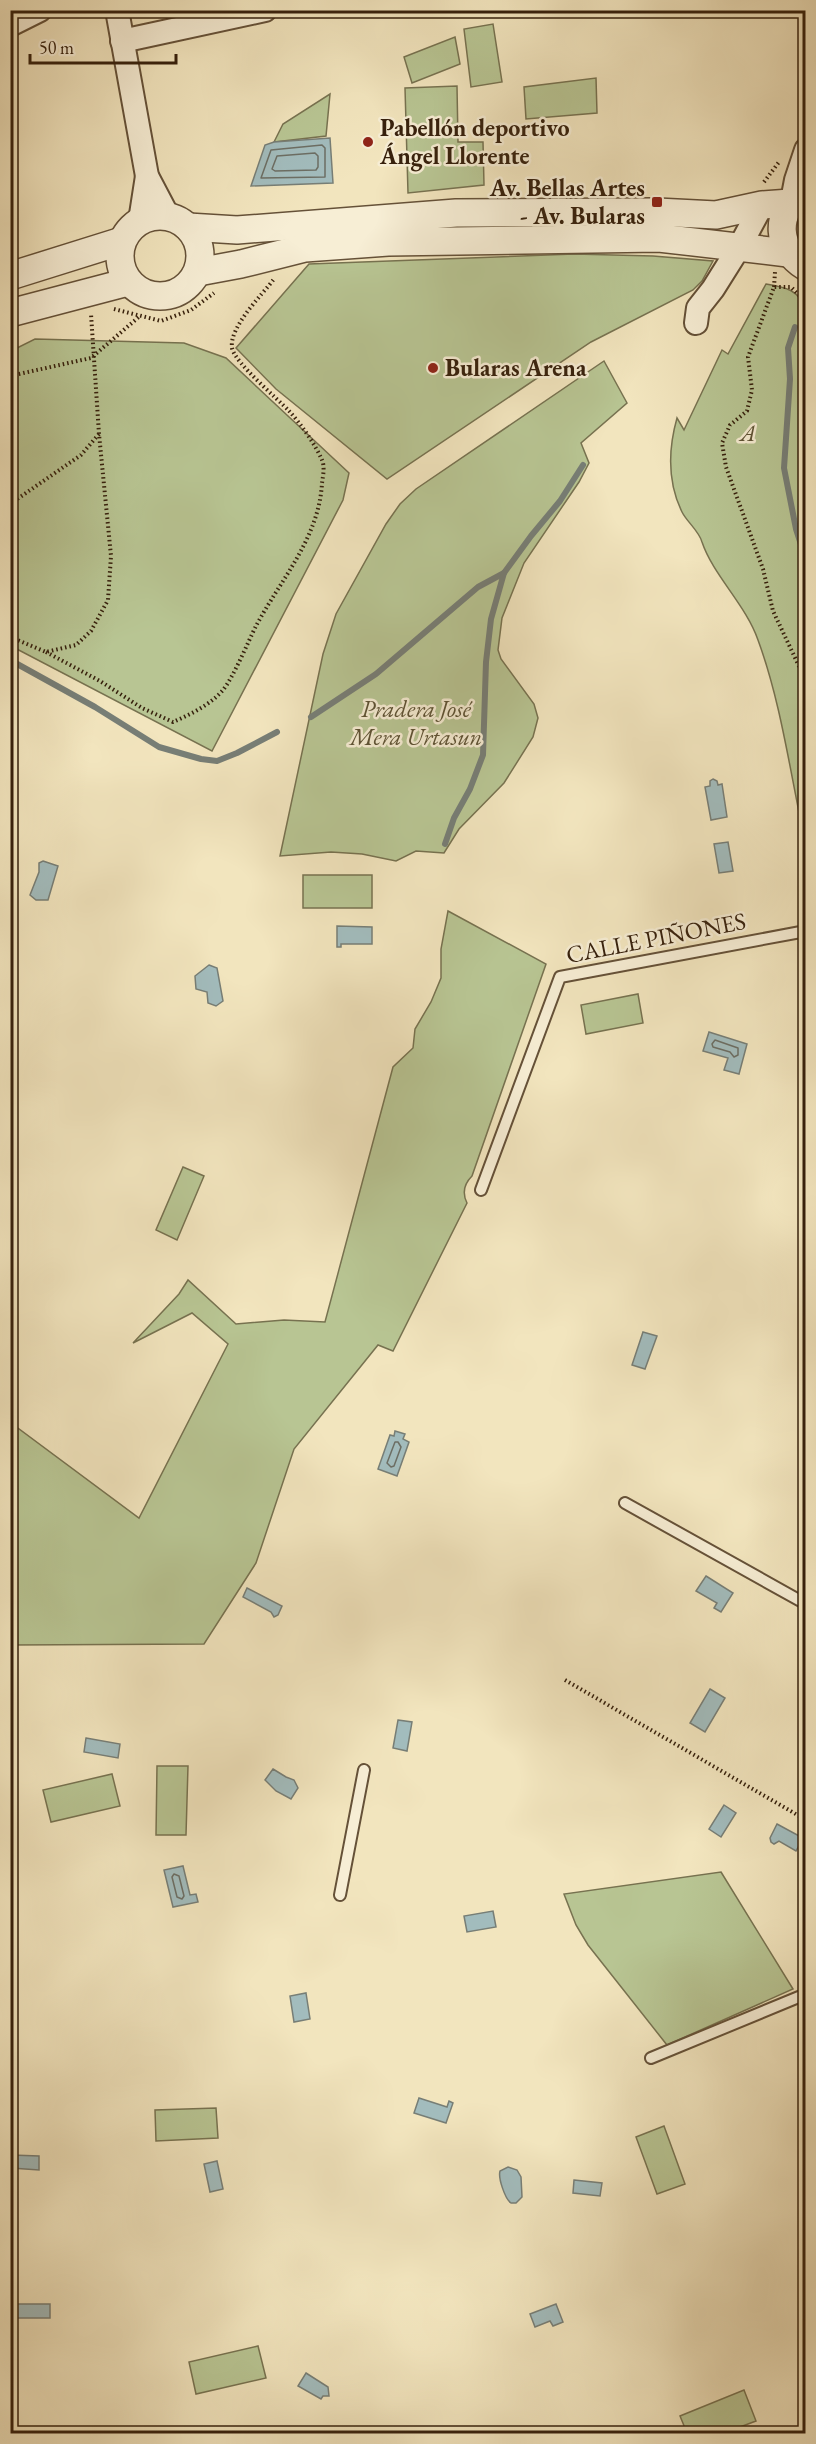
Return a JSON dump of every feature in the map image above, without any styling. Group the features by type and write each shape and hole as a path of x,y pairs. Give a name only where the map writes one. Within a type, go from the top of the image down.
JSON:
{"street":[{"path":"10,25 40,10"},
{"path":"117,10 147,176 200,248 198,272 185,288 166,297 145,295 128,282 120,262 147,176"},
{"path":"122,41 265,10"},
{"path":"797,260 783,241 781,228 784,214 796,198 796,180 806,150"},
{"path":"10,276 131,231 153,216 237,230 456,213 657,212 716,215 762,195 796,198"},
{"path":"749,247 762,195"},
{"path":"198,272 305,248 388,242 659,238 749,247 797,260"},
{"path":"10,313 128,282"}],"lane":[{"name":"CALLE PIÑONES","path":"481,1190 560,977 806,932"},
{"path":"625,1503 806,1604"},
{"path":"340,1895 363,1770"},
{"path":"651,2058 806,1994"}],"path":[{"path":"762,195 780,161"},
{"path":"10,637 46,652 100,681 141,708 173,722 194,712 223,690 258,623 296,564 307,541 322,492 324,463 314,446 291,413 251,374 232,350 232,339 240,322 277,274 266,277"},
{"path":"806,302 791,287 774,287 748,357 752,390 747,411 730,425 722,443 726,467 763,569 773,611 806,681"},
{"path":"107,311 116,309 160,321 191,310 215,292 222,292"},
{"path":"80,316 99,312"},
{"path":"46,652 76,645 92,631 108,600 111,556 99,434 91,314"},
{"path":"10,376 91,358 140,316"},
{"path":"10,504 81,455 99,434"},
{"path":"565,1680 806,1820"}],"green space":[{"path":"493,24 502,82 471,87 464,29"},
{"path":"455,37 460,64 412,83 404,57"},
{"path":"596,78 597,113 526,119 524,87"},
{"path":"457,86 458,142 483,142 484,185 408,193 405,88"},
{"path":"330,94 326,136 274,142 283,124"},
{"path":"574,254 653,256 713,261 702,281 693,290 591,342 387,479 276,389 236,348 309,264"},
{"name":"A","path":"766,284 786,288 796,294 805,311 805,835 778,709 758,640 753,627 714,566 698,534 682,512 671,477 672,442 677,418 684,430 722,350 728,354"},
{"path":"35,339 184,343 226,358 349,473 343,500 212,751 11,646 11,351"},
{"name":"Pradera José Mera Urtasun","path":"604,361 627,403 581,443 589,463 579,482 524,563 502,618 498,650 501,659 534,704 538,718 533,737 504,783 459,829 444,853 416,851 396,861 362,854 331,852 280,856 323,654 336,614 386,524 400,504 416,489"},
{"path":"303,875 372,875 372,908 303,908"},
{"path":"448,911 546,964 472,1176 466,1185 464,1192 467,1203 393,1351 378,1345 294,1449 256,1563 204,1644 11,1645 11,1423 139,1518 228,1344 192,1313 133,1343 179,1294 188,1280 236,1324 284,1320 325,1322 393,1067 413,1048 415,1029 431,1002 441,978 441,949"},
{"path":"638,994 643,1023 586,1034 581,1005"},
{"path":"183,1167 204,1176 177,1240 156,1230"},
{"path":"157,1766 188,1766 186,1835 156,1835"},
{"path":"112,1774 120,1806 51,1822 43,1790"},
{"path":"721,1872 793,1989 667,2045 588,1945 576,1925 564,1894"},
{"path":"216,2108 218,2138 156,2141 155,2110"},
{"path":"664,2126 685,2184 657,2194 636,2137"},
{"path":"258,2346 266,2378 196,2394 189,2362"},
{"path":"744,2390 756,2421 724,2433 687,2433 680,2416"}],"water":[{"path":"330,138 333,183 251,186 265,145 274,142"},
{"path":"713,779 718,785 722,784 727,817 711,820 705,787 710,786 710,781"},
{"path":"728,842 733,871 719,873 714,844"},
{"path":"43,861 58,866 48,900 36,900 30,895 39,872 39,863"},
{"path":"337,926 372,927 372,944 341,944 341,947 337,947"},
{"path":"209,965 217,968 223,1001 216,1006 208,1003 207,992 196,989 195,976"},
{"path":"709,1032 747,1044 739,1074 724,1070 728,1058 703,1051"},
{"path":"643,1332 657,1336 645,1369 632,1365"},
{"path":"395,1431 405,1434 403,1439 409,1442 397,1476 378,1469 390,1435 394,1436"},
{"path":"706,1576 733,1593 721,1612 714,1608 717,1603 696,1591"},
{"path":"247,1588 282,1606 278,1615 274,1617 271,1612 243,1597"},
{"path":"710,1689 725,1698 705,1732 690,1723"},
{"path":"398,1720 412,1722 407,1751 393,1748"},
{"path":"86,1738 120,1744 118,1758 84,1752"},
{"path":"273,1769 294,1780 298,1788 291,1799 276,1791 265,1780"},
{"path":"724,1805 736,1813 721,1837 709,1829"},
{"path":"777,1824 803,1838 796,1851 779,1841 774,1844 771,1842 770,1838"},
{"path":"183,1866 190,1895 196,1894 198,1902 173,1907 164,1870"},
{"path":"493,1911 496,1927 467,1932 464,1916"},
{"path":"306,1993 310,2019 294,2022 290,1996"},
{"path":"419,2098 447,2107 449,2101 453,2103 446,2123 414,2113"},
{"path":"11,2155 39,2156 39,2170 11,2168"},
{"path":"217,2161 223,2189 210,2192 204,2164"},
{"path":"508,2167 517,2170 521,2177 522,2197 516,2203 509,2201 501,2183 500,2171"},
{"path":"574,2180 602,2183 600,2196 573,2193"},
{"path":"15,2304 50,2304 50,2318 15,2318"},
{"path":"556,2304 563,2322 553,2326 550,2321 535,2327 530,2314"},
{"path":"306,2373 328,2387 329,2396 323,2396 321,2399 298,2386"}],"waterway":[{"path":"795,327 788,348 790,379 784,468 796,529 806,560"},
{"path":"445,844 454,818 470,789 483,755 486,662 491,619 504,573 560,501 583,465"},
{"path":"311,717 376,674 478,587 504,573"},
{"path":"10,660 95,707 159,747 201,759 217,761 277,732"}],"place":[{"name":"Pabellón deportivo Ángel Llorente","path":"368,142"},
{"name":"Av. Bellas Artes - Av. Bularas","path":"657,202"},
{"name":"Bularas Arena","path":"433,368"}]}
